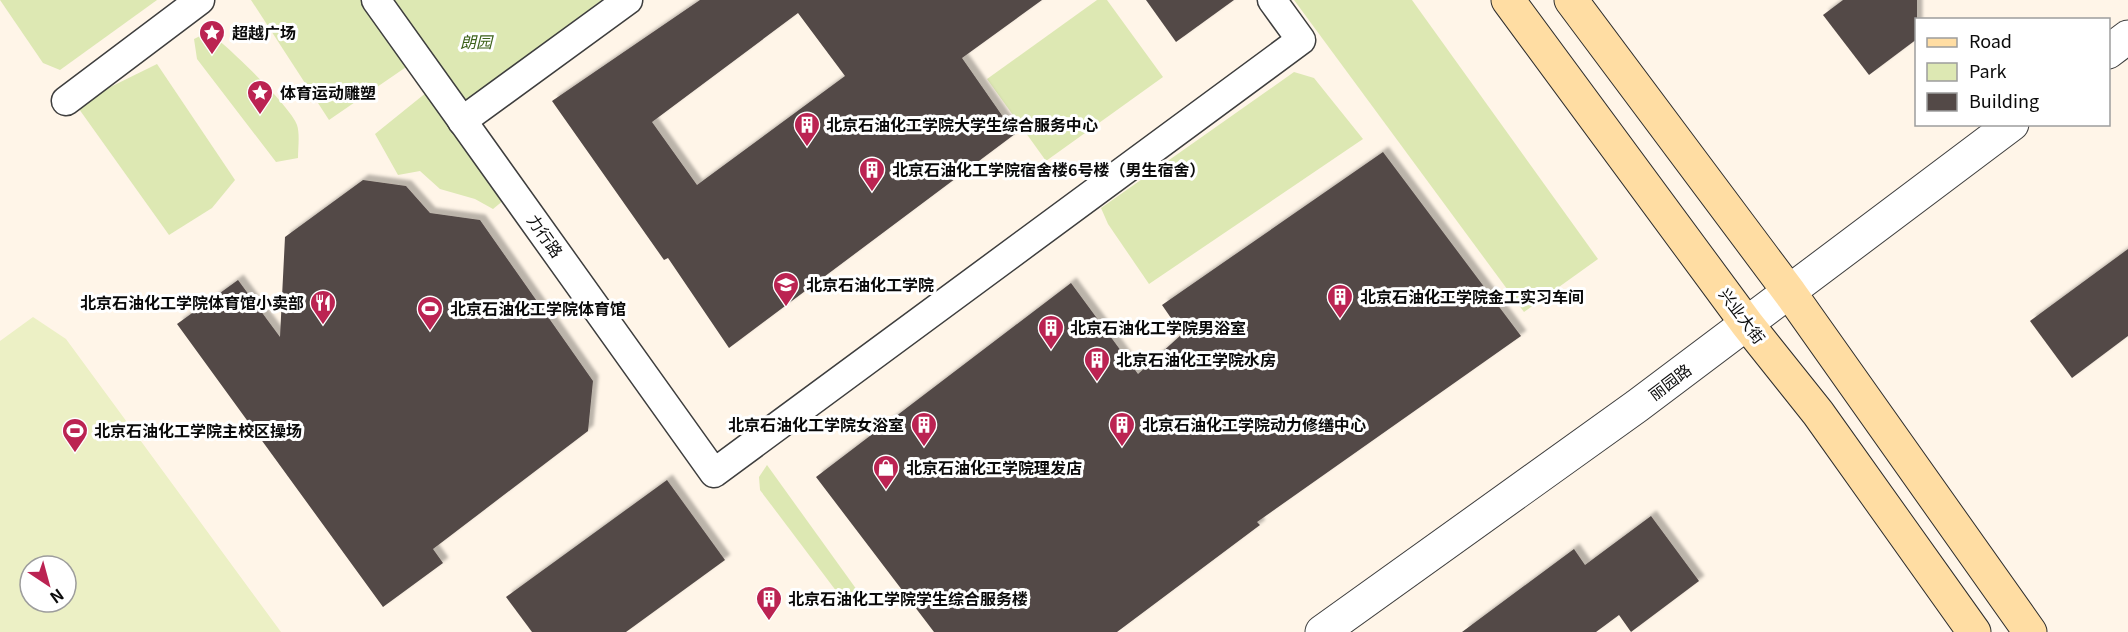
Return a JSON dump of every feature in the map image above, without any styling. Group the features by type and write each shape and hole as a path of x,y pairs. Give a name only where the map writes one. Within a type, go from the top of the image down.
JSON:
{"main road":[{"name":"兴业大街","path":"1508,0 1748,324 1818,412 1974,632"},
{"path":"1571,0 1790,294 2030,632"}],"street":[{"path":"66,101 200,0"},
{"name":"力行路","path":"376,0 714,473 1301,40 1272,0"},
{"path":"462,121 628,0"},
{"path":"2110,51 2128,37"},
{"name":"丽园路","path":"1322,632 1790,294 2009,126"}],"green space":[{"path":"0,0 157,0 60,70 43,63"},
{"path":"251,0 363,0 412,63 329,120"},
{"name":"朗园","path":"394,0 602,0 466,101"},
{"path":"1097,0 1107,0 1163,77 1046,161 987,79"},
{"path":"1294,0 1412,0 1598,259 1524,312"},
{"path":"208,32 257,76 292,117 298,129 298,158 276,162 197,59 194,39"},
{"path":"157,64 235,180 212,208 169,235 79,109 88,98"},
{"path":"1294,72 1314,78 1363,139 1149,284 1108,224 1101,208"},
{"path":"432,88 510,195 493,209 475,199 440,189 420,171 398,175 375,134"},
{"name":"北京石油化工学院主校区操场","path":"33,317 66,339 281,632 0,632 0,341"},
{"path":"767,465 862,597 849,608 760,490 759,477"}],"building":[{"name":"北京石油化工学院宿舍楼6号楼（男生宿舍）","path":"700,0 1042,0 962,58 1015,134 729,348 668,258 664,260 552,101","holes":["798,13 845,76 697,185 652,122"]},
{"path":"1146,0 1234,0 1176,42"},
{"path":"1843,0 1917,0 1915,40 1869,75 1823,15"},
{"path":"1383,152 1521,336 1257,522 1260,525 1117,632 934,632 816,477 1071,283 1138,374 1182,334 1162,305"},
{"name":"北京石油化工学院体育馆","path":"363,180 406,186 430,213 480,220 593,381 588,431 433,549 443,563 383,607 177,324 238,280 280,337 285,237"},
{"path":"2128,249 2128,336 2072,378 2030,321"},
{"path":"667,480 725,560 626,632 532,632 506,597"},
{"path":"1651,516 1699,581 1631,632 1619,615 1596,632 1462,632 1574,549 1585,565"}],"place":[{"name":"超越广场","path":"212,56"},
{"name":"体育运动雕塑","path":"260,116"},
{"name":"北京石油化工学院大学生综合服务中心","path":"807,148"},
{"name":"北京石油化工学院宿舍楼6号楼（男生宿舍）","path":"872,193"},
{"name":"北京石油化工学院","path":"786,308"},
{"name":"北京石油化工学院金工实习车间","path":"1340,320"},
{"name":"北京石油化工学院体育馆小卖部","path":"323,326"},
{"name":"北京石油化工学院体育馆","path":"430,332"},
{"name":"北京石油化工学院男浴室","path":"1051,351"},
{"name":"北京石油化工学院水房","path":"1097,383"},
{"name":"北京石油化工学院女浴室","path":"924,448"},
{"name":"北京石油化工学院动力修缮中心","path":"1122,448"},
{"name":"北京石油化工学院主校区操场","path":"75,454"},
{"name":"北京石油化工学院理发店","path":"886,491"},
{"name":"北京石油化工学院学生综合服务楼","path":"769,622"}]}
